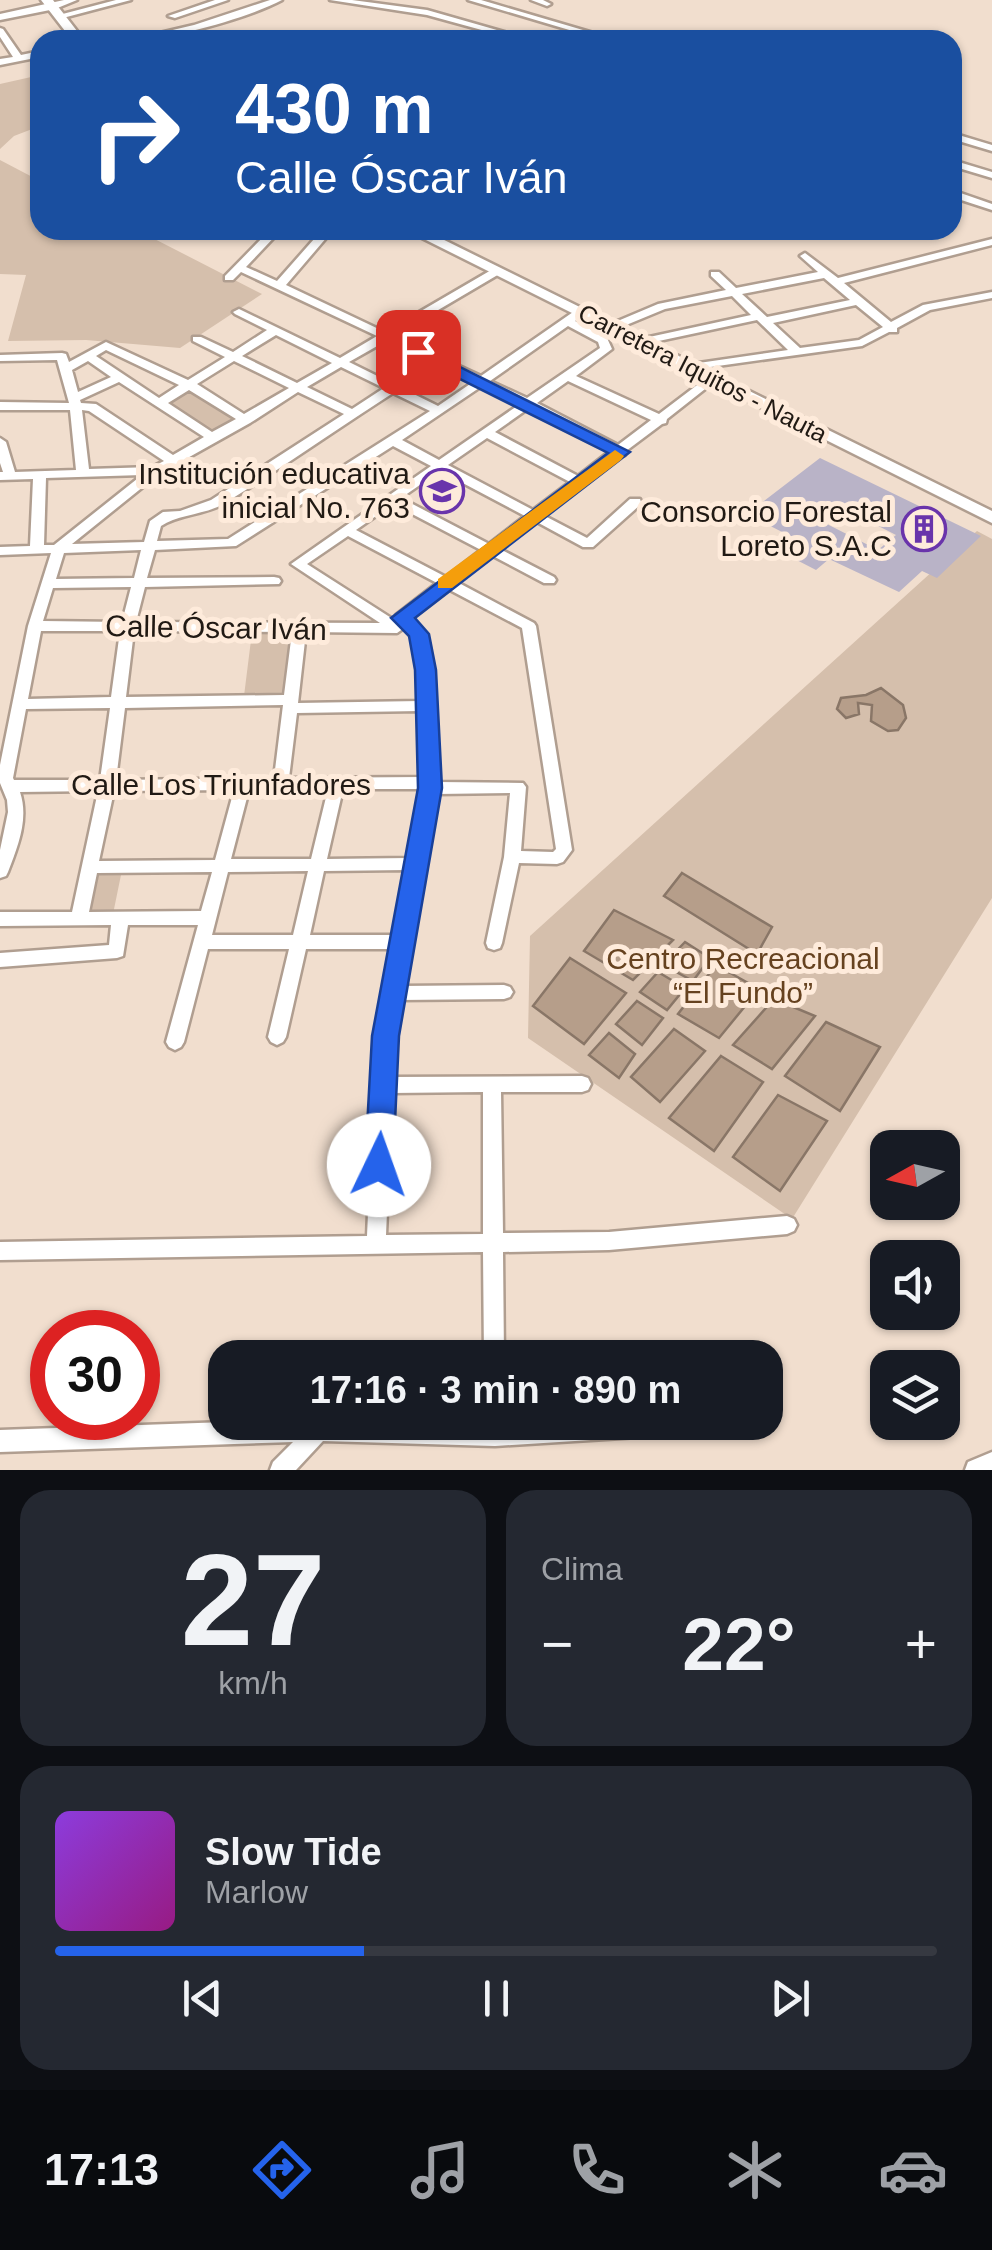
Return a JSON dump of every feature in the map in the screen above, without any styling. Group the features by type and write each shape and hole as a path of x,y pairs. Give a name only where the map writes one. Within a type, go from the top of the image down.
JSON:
{"main road":[{"path":"53,7 70,30"},
{"name":"Carretera Iquitos - Nauta","path":"440,240 574,317 640,342 992,518"}],"street":[{"path":"53,7 73,0"},
{"path":"0,17 126,0"},
{"path":"172,16 224,0"},
{"path":"182,30 278,0"},
{"path":"334,0 427,14 489,30"},
{"path":"472,0 578,30"},
{"path":"535,0 548,4"},
{"path":"0,31 18,58"},
{"path":"0,62 30,56"},
{"path":"962,139 992,148"},
{"path":"962,166 992,174"},
{"path":"962,197 991,206"},
{"path":"230,278 267,240"},
{"path":"279,286 319,240"},
{"path":"376,1244 382,1085 392,993 430,786 424,706 426,670 419,634 298,564 570,377 606,349 601,330 662,306 831,278 992,242"},
{"path":"805,256 892,330"},
{"path":"240,268 532,404 621,452"},
{"path":"0,872 12,786 5,778 18,704 35,626 59,548 155,471 496,271"},
{"path":"716,274 798,352"},
{"path":"689,367 862,343 934,305 992,294"},
{"path":"640,342 858,301"},
{"path":"239,312 439,412"},
{"path":"0,551 224,546 439,412 574,317"},
{"path":"159,403 275,330"},
{"path":"197,340 353,414"},
{"path":"0,358 64,362 88,356 106,345 191,386 246,420"},
{"path":"88,356 214,438"},
{"path":"64,362 84,472"},
{"path":"570,377 662,420"},
{"path":"74,402 120,378"},
{"path":"404,624 445,584 713,378"},
{"path":"79,919 107,786 128,626 147,549 161,518 212,506 392,388"},
{"path":"0,406 74,402 92,408 174,462"},
{"path":"488,433 578,481"},
{"path":"394,441 588,544 635,502"},
{"path":"0,442 5,476 155,471"},
{"path":"100,472 135,485"},
{"path":"36,549 40,474"},
{"path":"393,499 549,580"},
{"path":"347,530 529,626 564,850 557,858 512,857 494,943"},
{"path":"47,584 274,581"},
{"name":"Calle Óscar Iván","path":"35,626 300,629 404,624"},
{"path":"281,784 300,629"},
{"path":"18,704 424,706"},
{"path":"277,1037 336,784"},
{"path":"175,1042 243,785"},
{"name":"Calle Los Triunfadores","path":"12,786 518,787 512,857"},
{"path":"92,867 417,864"},
{"path":"0,919 208,918"},
{"path":"0,960 117,951 120,919"},
{"path":"202,942 403,942"},
{"path":"392,993 504,992"},
{"path":"492,1084 494,1340"},
{"path":"382,1085 582,1084"},
{"path":"0,1251 609,1241 787,1225"},
{"path":"0,1441 208,1434"},
{"path":"280,1470 308,1440"}],"green space":[{"path":"30,77 30,130 14,136 0,149 0,84"},
{"path":"0,160 30,176 30,240 157,240 262,294 180,348 86,340 8,341 26,275 0,274"},
{"path":"192,387 245,421 215,439 163,406"},
{"name":"Centro Recreacional “El Fundo”","path":"977,531 992,539 992,898 792,1219 528,1038 530,936"},
{"path":"252,632 295,632 287,696 244,696"},
{"path":"94,870 122,870 113,914 83,914"}],"shaded area":[{"path":"881,688 903,705 906,718 898,730 888,731 871,721 872,705 858,703 859,714 846,718 837,709 841,698 866,695"},
{"path":"682,873 772,927 757,954 664,896"},
{"path":"614,910 673,940 633,980 584,951"},
{"path":"685,942 710,958 693,981 663,965"},
{"path":"570,958 626,993 584,1044 533,1006"},
{"path":"716,965 759,989 719,1038 678,1014"},
{"path":"658,972 685,988 667,1010 640,992"},
{"path":"774,999 815,1016 772,1069 733,1045"},
{"path":"637,1001 663,1018 642,1045 616,1024"},
{"path":"826,1022 880,1047 840,1111 785,1076"},
{"path":"674,1029 705,1051 660,1102 631,1077"},
{"path":"609,1033 635,1054 619,1078 589,1055"},
{"path":"721,1056 763,1082 714,1151 669,1118"},
{"path":"778,1095 827,1121 780,1191 733,1157"}],"building":[{"name":"Consorcio Forestal Loreto S.A.C","path":"820,458 981,536 937,578 922,571 899,592 829,559 816,570 785,554 793,547 781,541 788,535 747,514","holes":["841,507 896,535 878,550 823,522"]}],"slow traffic":[{"path":"445,584 615,456"}],"place":[{"name":"Institución educativa inicial No. 763","path":"442,491"},
{"name":"Consorcio Forestal Loreto S.A.C","path":"924,529"}],"route":[{"path":"379,1165 385,1036 430,788 424,706 426,670 419,634 401,618 621,452 532,404 418,352"}]}
